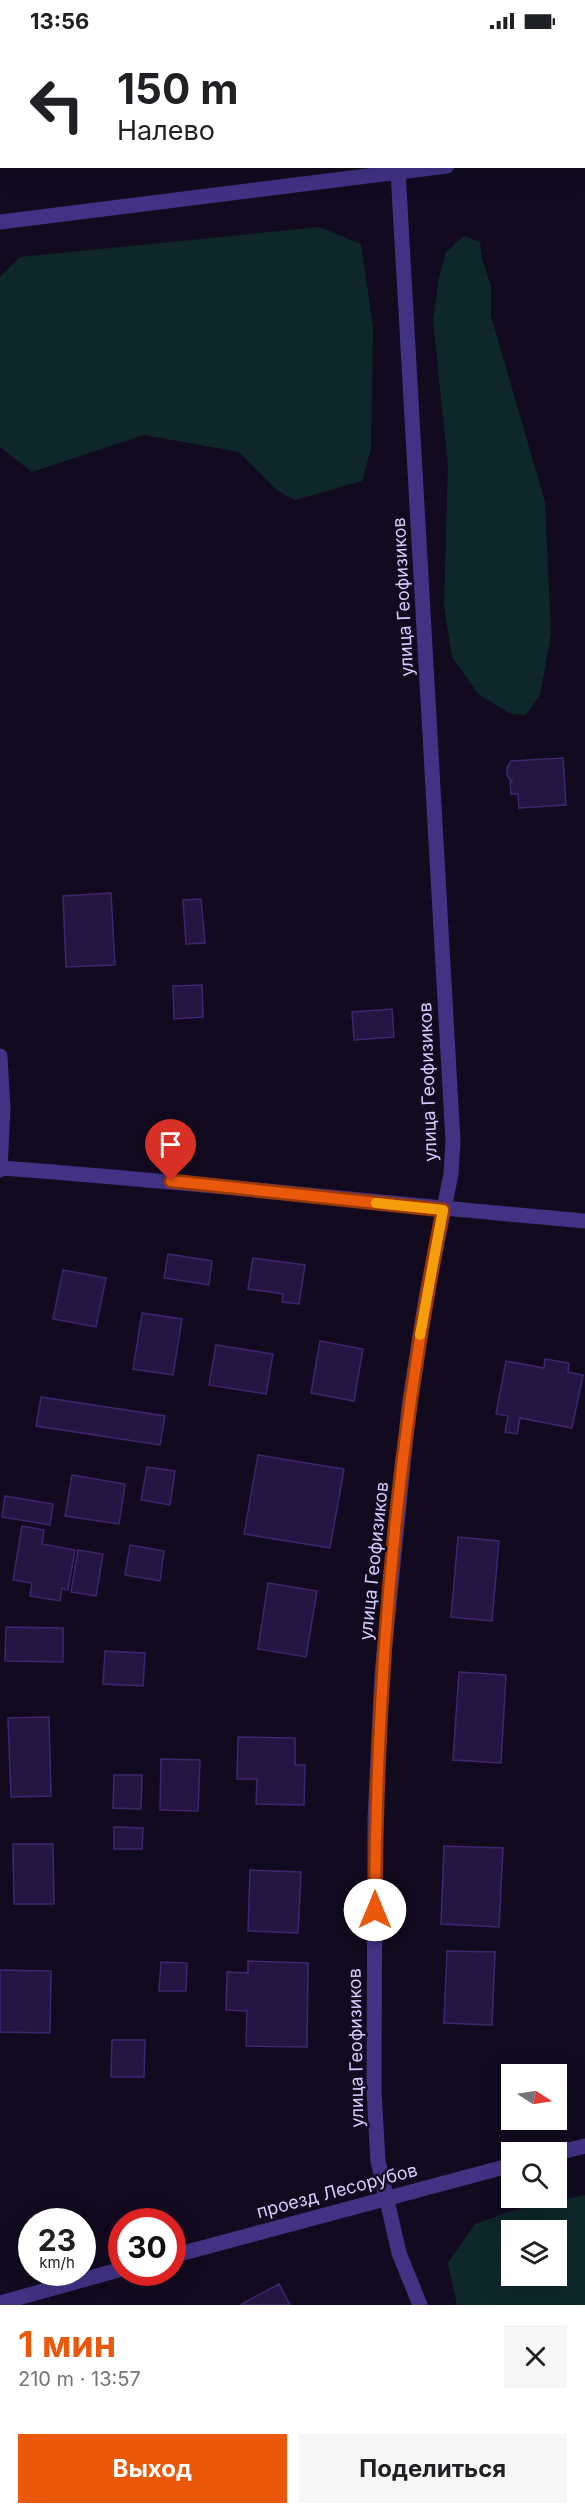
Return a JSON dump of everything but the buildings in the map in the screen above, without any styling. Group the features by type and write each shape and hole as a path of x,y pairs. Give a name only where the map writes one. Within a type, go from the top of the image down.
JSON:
{"street":[{"path":"0,222 427,168"},
{"name":"улица Геофизиков","path":"398,171 453,1142 451,1174 426,1298 409,1406 382,1674 375,1818 374,2092 378,2161 399,2253 420,2305"},
{"path":"0,1056 3,1109 0,1169 149,1178 443,1210 585,1221"},
{"path":"567,2150 585,2146"},
{"name":"проезд Лесорубов","path":"186,2252 501,2168"},
{"path":"0,2302 108,2274"}],"green space":[{"path":"320,227 361,244 373,327 371,449 362,481 295,500 278,491 239,452 144,435 32,472 0,447 0,277 20,257"},
{"path":"464,236 480,242 482,259 491,286 491,316 545,502 551,634 540,695 526,715 511,714 478,694 452,657 444,606 448,466 433,320 439,277 446,252"},
{"path":"585,2195 585,2305 457,2305 448,2263 475,2224 523,2208 567,2208 567,2199"}],"slow traffic":[{"path":"376,1203 443,1210 420,1335"}],"route":[{"path":"171,1181 443,1210 409,1406 382,1674 375,1818 375,1910"}]}
